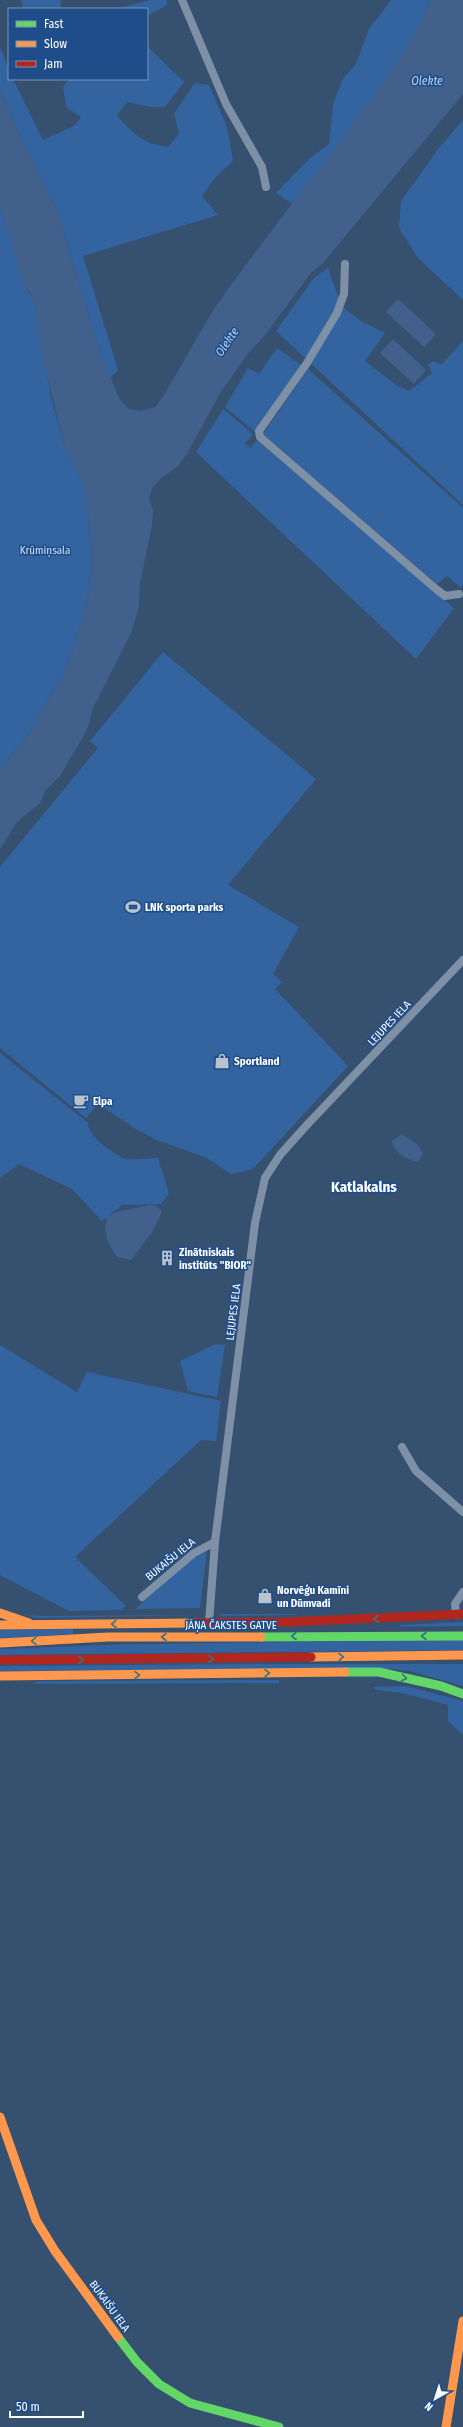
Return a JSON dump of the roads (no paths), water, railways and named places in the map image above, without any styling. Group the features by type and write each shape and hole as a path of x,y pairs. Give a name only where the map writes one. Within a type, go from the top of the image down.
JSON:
{"main road":[{"path":"0,1613 34,1625"},
{"path":"0,1625 209,1623 460,1614"},
{"name":"JĀŅA ČAKSTES GATVE","path":"0,1643 108,1637 463,1636"},
{"path":"0,1660 463,1655"},
{"path":"0,1676 379,1672 441,1686 463,1694"},
{"name":"BUKAIŠU IELA","path":"0,2117 28,2202 36,2220 55,2251 136,2362 159,2384 190,2403 279,2427"},
{"path":"446,2427 463,2321"}],"street":[{"path":"182,0 226,104 262,167 266,187"},
{"path":"345,264 344,294 337,314 307,363 259,431 260,437 436,589 445,596 460,594"},
{"name":"LEJUPES IELA","path":"209,1623 215,1542 255,1223 265,1178 280,1155 305,1127 463,960"},
{"path":"402,1447 416,1471 463,1512"},
{"name":"BUKAIŠU IELA","path":"142,1597 194,1553 215,1542"},
{"path":"460,1614 455,1604 463,1592"}],"water":[{"name":"Olekte","path":"431,0 463,0 463,94 323,263 311,273 266,334 246,356 219,395 187,454 177,467 160,479 153,487 149,498 153,510 152,525 140,583 139,607 131,633 92,710 89,725 60,776 45,791 41,802 17,822 0,849 0,769 33,729 41,710 62,678 75,645 89,592 91,561 89,520 83,483 65,448 44,363 34,299 24,285 0,206 0,93 58,214 100,352 120,400 129,409 141,411 156,407 225,293 379,89 412,37"},
{"path":"398,299 436,334 424,347 386,312"},
{"path":"393,339 426,370 414,384 380,353"},
{"path":"402,1134 417,1144 423,1153 418,1162 405,1158 395,1149 392,1141"},
{"path":"149,1205 157,1206 162,1212 152,1232 131,1260 117,1257 107,1238 105,1228 107,1217 116,1212"}],"place":[{"name":"LNK sporta parks","path":"133,907"},
{"name":"Sportland","path":"222,1061"},
{"name":"Elpa","path":"81,1101"},
{"name":"Zinātniskais institūts \"BIOR\"","path":"167,1258"},
{"name":"Norvēģu Kamīni un Dūmvadi","path":"265,1596"}],"district":[{"name":"Katlakalns","path":"364,1187"}],"park label":[{"name":"Krūmiņsala","path":"45,550"}]}
